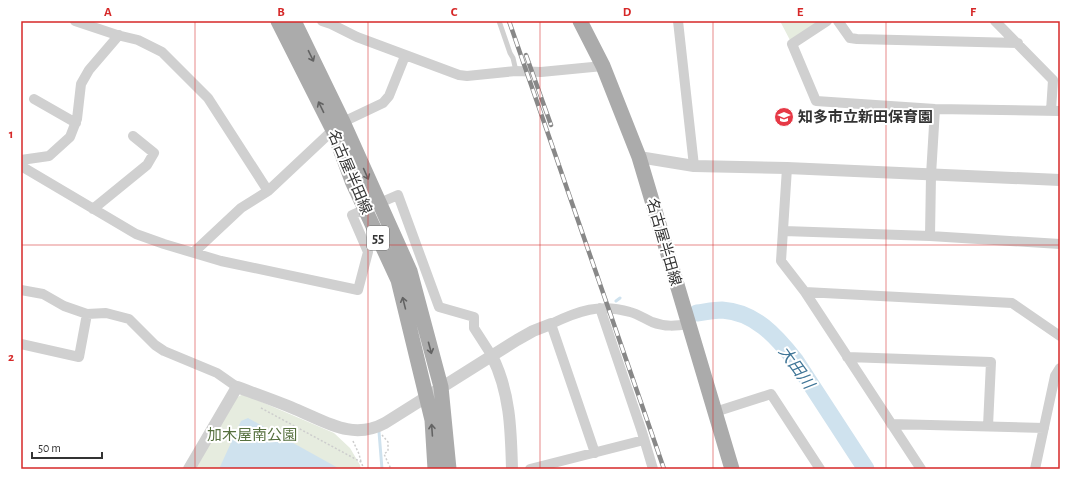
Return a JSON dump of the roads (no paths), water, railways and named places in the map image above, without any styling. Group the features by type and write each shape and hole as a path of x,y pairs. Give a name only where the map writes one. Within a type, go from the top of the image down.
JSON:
{"main road":[{"name":"名古屋半田線","path":"278,21 338,126 410,271 441,387 449,469"},
{"name":"名古屋半田線","path":"294,21 338,126 352,182 398,280 432,420 435,469"},
{"name":"名古屋半田線","path":"580,21 603,66 640,157 732,469"}],"street":[{"path":"76,21 138,40 162,52 208,98 268,191"},
{"path":"322,21 405,56 459,75 467,76 516,71 541,72 603,66"},
{"path":"678,21 694,166"},
{"path":"827,21 792,44 816,101 935,109 1056,111 1053,80 995,21"},
{"path":"838,21 850,38 857,39 1018,43"},
{"path":"21,160 49,156 70,137 76,123 81,84 89,70 119,35"},
{"path":"194,252 241,208 268,191 338,126 383,103 389,96 405,56"},
{"path":"34,99 76,123"},
{"path":"930,236 935,109"},
{"path":"93,209 147,165 154,153 133,136"},
{"path":"640,157 694,166 786,168 1060,180"},
{"path":"21,166 136,234 221,261 358,290 368,252 352,215 398,195 439,307 474,316 474,328 492,356 500,374 507,397 510,414 512,469"},
{"path":"786,168 784,231 781,261 805,292 921,469"},
{"path":"784,231 930,236 1060,244"},
{"path":"21,290 43,294 64,306 87,314 106,314 129,319 155,345 164,351 216,373 236,387 296,409 336,427 357,430 365,430 379,426 533,331 581,311 608,308 629,312 664,326 688,324"},
{"path":"805,292 1012,303 1060,336"},
{"path":"600,308 653,469"},
{"path":"21,344 79,357 87,314"},
{"path":"551,324 595,453"},
{"path":"847,357 990,362 988,426"},
{"path":"1035,469 1056,376 1060,368"},
{"path":"190,469 236,387"},
{"path":"715,412 771,394 820,469"},
{"path":"891,424 1044,428"},
{"path":"530,469 644,440"}],"lane":[{"path":"499,21 513,58 516,71"}],"water":[{"path":"248,418 340,469 219,469 241,421"}],"waterway":[{"path":"616,301 620,298"},
{"name":"大田川","path":"697,313 722,310 745,315 755,320 772,334 795,360 866,469"},
{"path":"379,432 382,469"}],"railway":[{"path":"509,21 664,469"},
{"path":"526,55 551,125"}],"place":[{"name":"知多市立新田保育園","path":"784,117"}],"park label":[{"name":"加木屋南公園","path":"252,435"}]}
